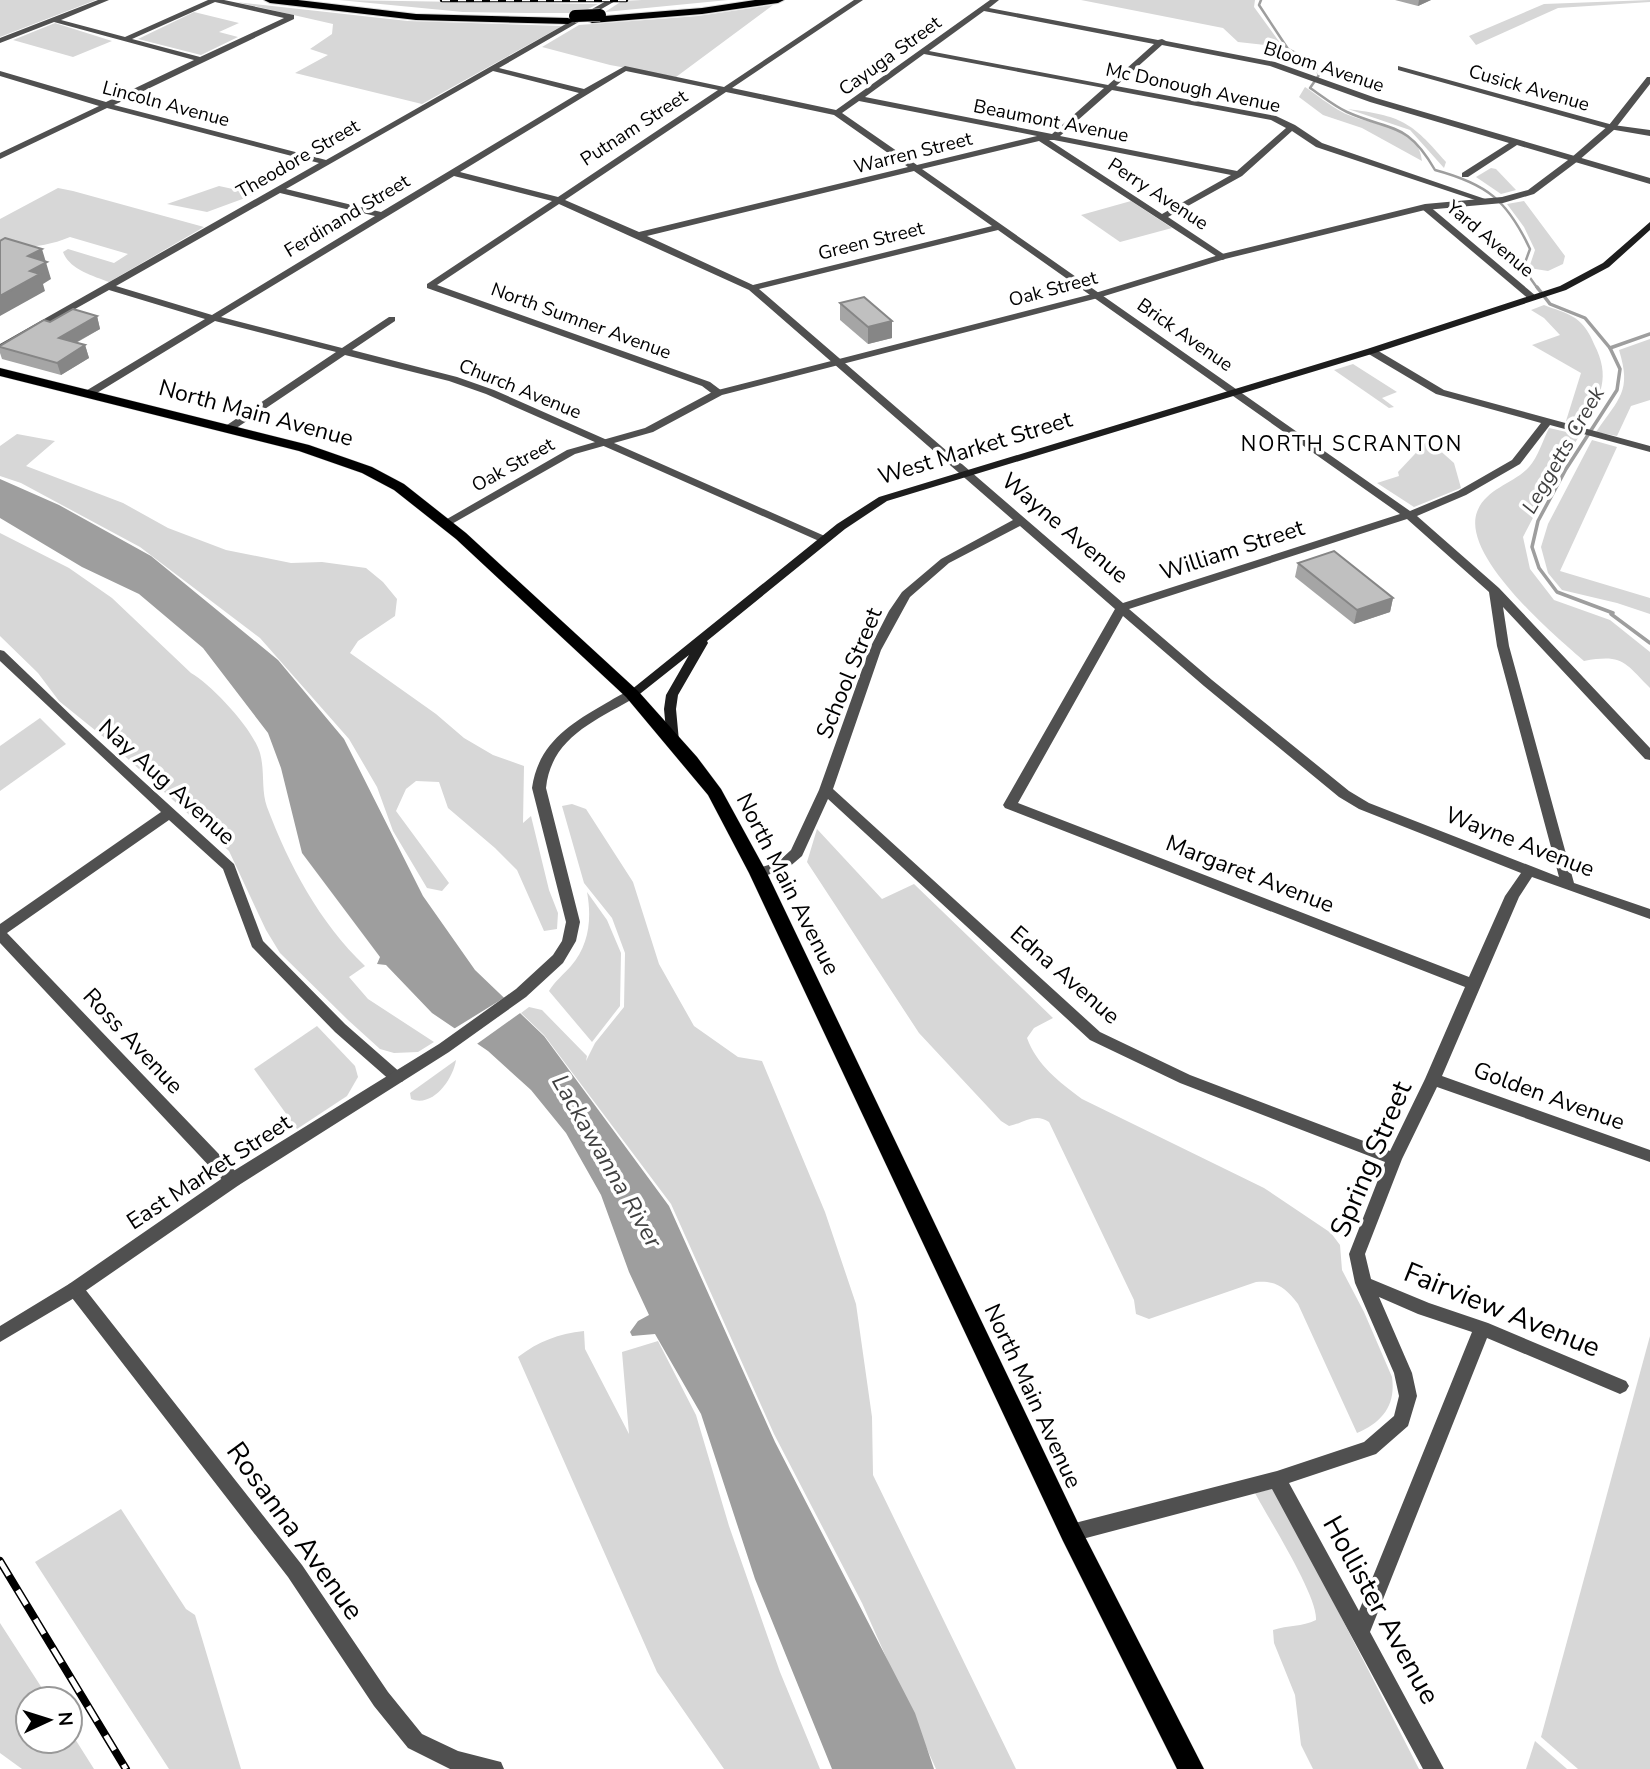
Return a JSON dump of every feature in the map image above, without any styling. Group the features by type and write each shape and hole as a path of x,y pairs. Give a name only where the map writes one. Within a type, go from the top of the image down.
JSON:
{"highway":[{"path":"270,0 416,17 571,18 679,13 778,0"},
{"path":"304,0 453,15 571,18"},
{"path":"596,18 752,0"}],"main road":[{"name":"West Market Street","path":"632,694 823,539 861,511 883,499 1371,351 1533,298 1583,280 1605,265 1650,225"},
{"name":"North Main Avenue","path":"0,372 304,448 367,470 399,487 446,523 632,694 673,741 715,793 758,873 1071,1533 1191,1769"},
{"path":"673,741 670,709 672,695 708,634"}],"street":[{"path":"0,41 105,0"},
{"path":"0,156 291,17 214,0 126,39"},
{"name":"Theodore Street","path":"0,348 613,0"},
{"name":"Putnam Street","path":"430,286 556,199 859,0"},
{"name":"Cayuga Street","path":"837,113 995,0"},
{"name":"Bloom Avenue","path":"983,9 1272,64 1373,100 1650,181"},
{"path":"54,20 201,60"},
{"path":"1054,137 1162,41"},
{"name":"Mc Donough Avenue","path":"923,52 1273,118 1319,145 1487,201"},
{"name":"Brick Avenue","path":"625,68 837,113 1409,514 1495,591 1650,756"},
{"name":"Ferdinand Street","path":"88,394 625,68"},
{"name":"Cusick Avenue","path":"1401,68 1612,127 1650,133"},
{"path":"494,69 585,92"},
{"name":"Lincoln Avenue","path":"0,73 106,105 325,162"},
{"name":"Oak Street","path":"446,523 571,452 649,430 718,394 1095,296 1222,257 1425,206 1487,201 1531,192 1612,127 1639,89 1650,79"},
{"name":"Beaumont Avenue","path":"858,98 1239,174"},
{"path":"1162,217 1239,174 1292,127"},
{"name":"Warren Street","path":"640,235 1040,138 1054,137"},
{"name":"Perry Avenue","path":"1040,138 1222,257"},
{"path":"1465,175 1516,142"},
{"name":"Wayne Avenue","path":"454,173 556,199 752,288 1208,683 1344,794 1364,806 1529,871 1650,914"},
{"path":"280,190 382,215"},
{"name":"Yard Avenue","path":"1425,206 1533,298"},
{"name":"Green Street","path":"752,288 999,226"},
{"name":"Church Avenue","path":"109,286 213,318 453,379 490,392 823,539"},
{"name":"North Sumner Avenue","path":"430,286 706,384 718,394"},
{"path":"228,429 393,319"},
{"path":"1371,351 1440,392 1650,449"},
{"name":"William Street","path":"1122,607 1409,514 1462,493 1516,462 1547,422"},
{"name":"School Street","path":"758,873 783,865 797,853 827,790 875,650 906,595 945,561 1020,521"},
{"path":"1495,591 1503,646 1568,886"},
{"name":"Margaret Avenue","path":"1122,607 1010,805 1474,985"},
{"name":"Nay Aug Avenue","path":"0,654 71,723 229,867 257,943 341,1028 397,1078"},
{"name":"West Market Street","path":"444,1048 521,993 558,959 569,941 573,922 539,788 539,774 546,758 563,737 632,694"},
{"name":"Edna Avenue","path":"827,790 1095,1036 1185,1079 1394,1159"},
{"path":"0,932 171,812"},
{"name":"Spring Street","path":"1071,1533 1277,1479 1370,1448 1402,1420 1409,1396 1404,1373 1364,1283 1357,1254 1394,1159 1433,1079 1512,896 1529,871"},
{"name":"Ross Avenue","path":"0,932 233,1180"},
{"name":"East Market Street","path":"0,1335 75,1289 233,1180 444,1048"},
{"name":"Golden Avenue","path":"1433,1079 1650,1156"},
{"name":"Fairview Avenue","path":"1364,1283 1424,1309 1482,1328 1620,1386"},
{"name":"Rosanna Avenue","path":"75,1289 295,1571 381,1699 415,1741 456,1761 494,1769"},
{"path":"1361,1630 1482,1328"},
{"name":"Hollister Avenue","path":"1277,1479 1434,1769"}],"shaded area":[{"path":"0,0 96,0 0,37"},
{"path":"339,0 598,4 580,13 463,12"},
{"path":"728,0 605,12 622,1"},
{"path":"1081,0 1255,0 1254,7 1283,47 1238,42 1223,28"},
{"path":"1650,0 1558,8 1476,45 1469,36 1544,4"},
{"path":"236,2 408,21 562,26 422,104 295,73 328,55 310,49 332,34 333,24"},
{"path":"773,5 676,77 610,65 542,47 579,25 698,16"},
{"path":"194,12 239,23 219,32 238,37 201,55 138,39"},
{"path":"55,23 112,41 73,57 13,40"},
{"path":"1305,87 1342,112 1402,133 1419,149 1422,161 1362,128 1323,115 1299,97"},
{"path":"1348,109 1381,114 1414,129 1446,162 1444,168 1410,130"},
{"path":"1491,168 1496,169 1516,190 1501,194 1476,177"},
{"path":"219,186 256,194 207,212 167,204"},
{"path":"58,188 204,227 109,282 76,267 63,252 68,249 114,263 128,254 70,237 36,246 0,246 0,219"},
{"path":"1131,201 1172,228 1120,242 1081,215"},
{"path":"1524,201 1565,256 1563,264 1548,271 1529,268 1535,250 1524,227 1507,204"},
{"path":"1544,305 1578,320 1589,333 1599,356 1602,386 1583,425 1566,421 1581,373 1532,345 1560,335 1544,318 1531,310"},
{"path":"1650,339 1650,400 1631,406 1617,436 1596,432 1617,402 1624,385 1619,350"},
{"path":"1353,364 1397,392 1382,398 1394,407 1389,408 1334,370"},
{"path":"1549,428 1580,435 1560,466 1523,537 1530,569 1554,600 1610,620 1650,652 1650,688 1622,662 1607,659 1584,661 1513,593 1483,550 1476,530 1477,512 1481,504 1493,492 1529,467"},
{"path":"17,434 55,441 26,466 123,503 168,528 226,550 291,563 322,562 366,568 383,582 397,599 395,616 358,641 350,653 436,714 464,738 493,755 524,766 523,823 531,816 549,890 558,913 557,929 544,931 517,870 448,808 439,782 416,781 406,789 396,811 449,883 442,891 427,888 393,831 377,787 349,739 260,638 140,547 21,483 0,476 0,446"},
{"path":"1428,440 1454,463 1461,488 1414,507 1377,483 1399,476 1398,472"},
{"path":"1592,440 1617,447 1560,571 1650,598 1650,614 1562,590 1548,573 1541,547 1548,524"},
{"path":"0,533 69,568 112,598 231,708 249,732 260,753 267,807 285,850 307,892 333,931 365,966 349,977 368,999 434,1042 418,1052 394,1053 380,1049 348,1020 280,953 266,930 229,851 106,739 59,701 38,673 0,636"},
{"path":"40,718 66,744 0,791 0,746"},
{"path":"572,804 586,809 633,882 659,964 694,1026 738,1057 762,1061 825,1212 856,1304 872,1417 873,1475 1016,1769 936,1769 862,1603 774,1434 671,1204 544,1035 521,1013 529,1007 542,1010 587,1056 586,1061 595,1043 624,1007 625,953 612,918 584,883 562,806"},
{"path":"817,829 882,899 914,884 1053,1018 1034,1028 1027,1038 1043,1065 1065,1086 1082,1099 1264,1188 1331,1233 1340,1245 1342,1270 1364,1312 1392,1377 1389,1405 1374,1424 1357,1433 1298,1304 1285,1289 1275,1284 1256,1282 1149,1319 1136,1314 1134,1300 1049,1122 1034,1118 1009,1126 1001,1121 919,1033 807,862"},
{"path":"587,892 607,920 621,953 620,1006 592,1042 549,991 582,949 589,922"},
{"path":"317,1026 355,1066 358,1077 347,1096 297,1129 254,1069"},
{"path":"456,1060 451,1075 441,1090 427,1099 411,1099 410,1093"},
{"path":"584,1331 585,1349 629,1434 622,1352 658,1341 696,1415 729,1526 780,1672 820,1769 724,1769 657,1672 518,1357 549,1339"},
{"path":"1650,1336 1650,1769 1578,1769 1541,1737"},
{"path":"1275,1488 1419,1769 1313,1769 1301,1745 1295,1695 1274,1643 1273,1630 1316,1620 1301,1576 1255,1493"},
{"path":"121,1509 186,1609 195,1615 241,1769 169,1769 35,1562"},
{"path":"0,1623 40,1685 14,1685 14,1755 84,1753 94,1769 22,1769 0,1753"},
{"path":"1535,1741 1567,1769 1526,1769"}],"water":[{"name":"Lackawanna River","path":"0,479 59,505 151,556 278,660 344,739 423,896 475,970 544,1036 669,1206 775,1442 915,1713 934,1769 832,1769 755,1579 701,1414 655,1334 632,1336 630,1332 638,1321 649,1315 629,1272 601,1195 566,1133 531,1090 488,1051 432,1013 386,965 377,964 380,957 302,853 281,768 268,733 203,648 139,594 82,567 0,518"}],"pier":[{"path":"507,996 523,1011 474,1046 452,1030"}],"building":[{"path":"5,238 42,249 28,256 47,262 30,271 40,274 0,296 0,241"},
{"path":"864,297 892,321 868,327 840,303"},
{"path":"73,309 97,316 59,338 85,345 57,363 0,347 44,320 50,322"},
{"path":"1334,551 1393,598 1357,610 1298,563"}],"waterway":[{"path":"1261,0 1259,5 1288,49 1312,61 1319,75 1310,88 1347,112 1407,135 1425,154 1435,170 1469,181 1504,206 1530,249 1523,268 1538,289"},
{"path":"1537,287 1550,304 1585,318 1610,348"},
{"name":"Leggetts Creek","path":"1610,348 1650,334"},
{"name":"Leggetts Creek","path":"1610,348 1620,369 1617,390 1566,469 1538,521 1532,547 1539,568 1557,592 1613,613"},
{"name":"Leggetts Creek","path":"1611,614 1650,643"}],"railway":[{"path":"442,0 626,0"},
{"path":"0,1561 126,1769"}],"district":[{"name":"NORTH SCRANTON","path":"1352,444"}]}
